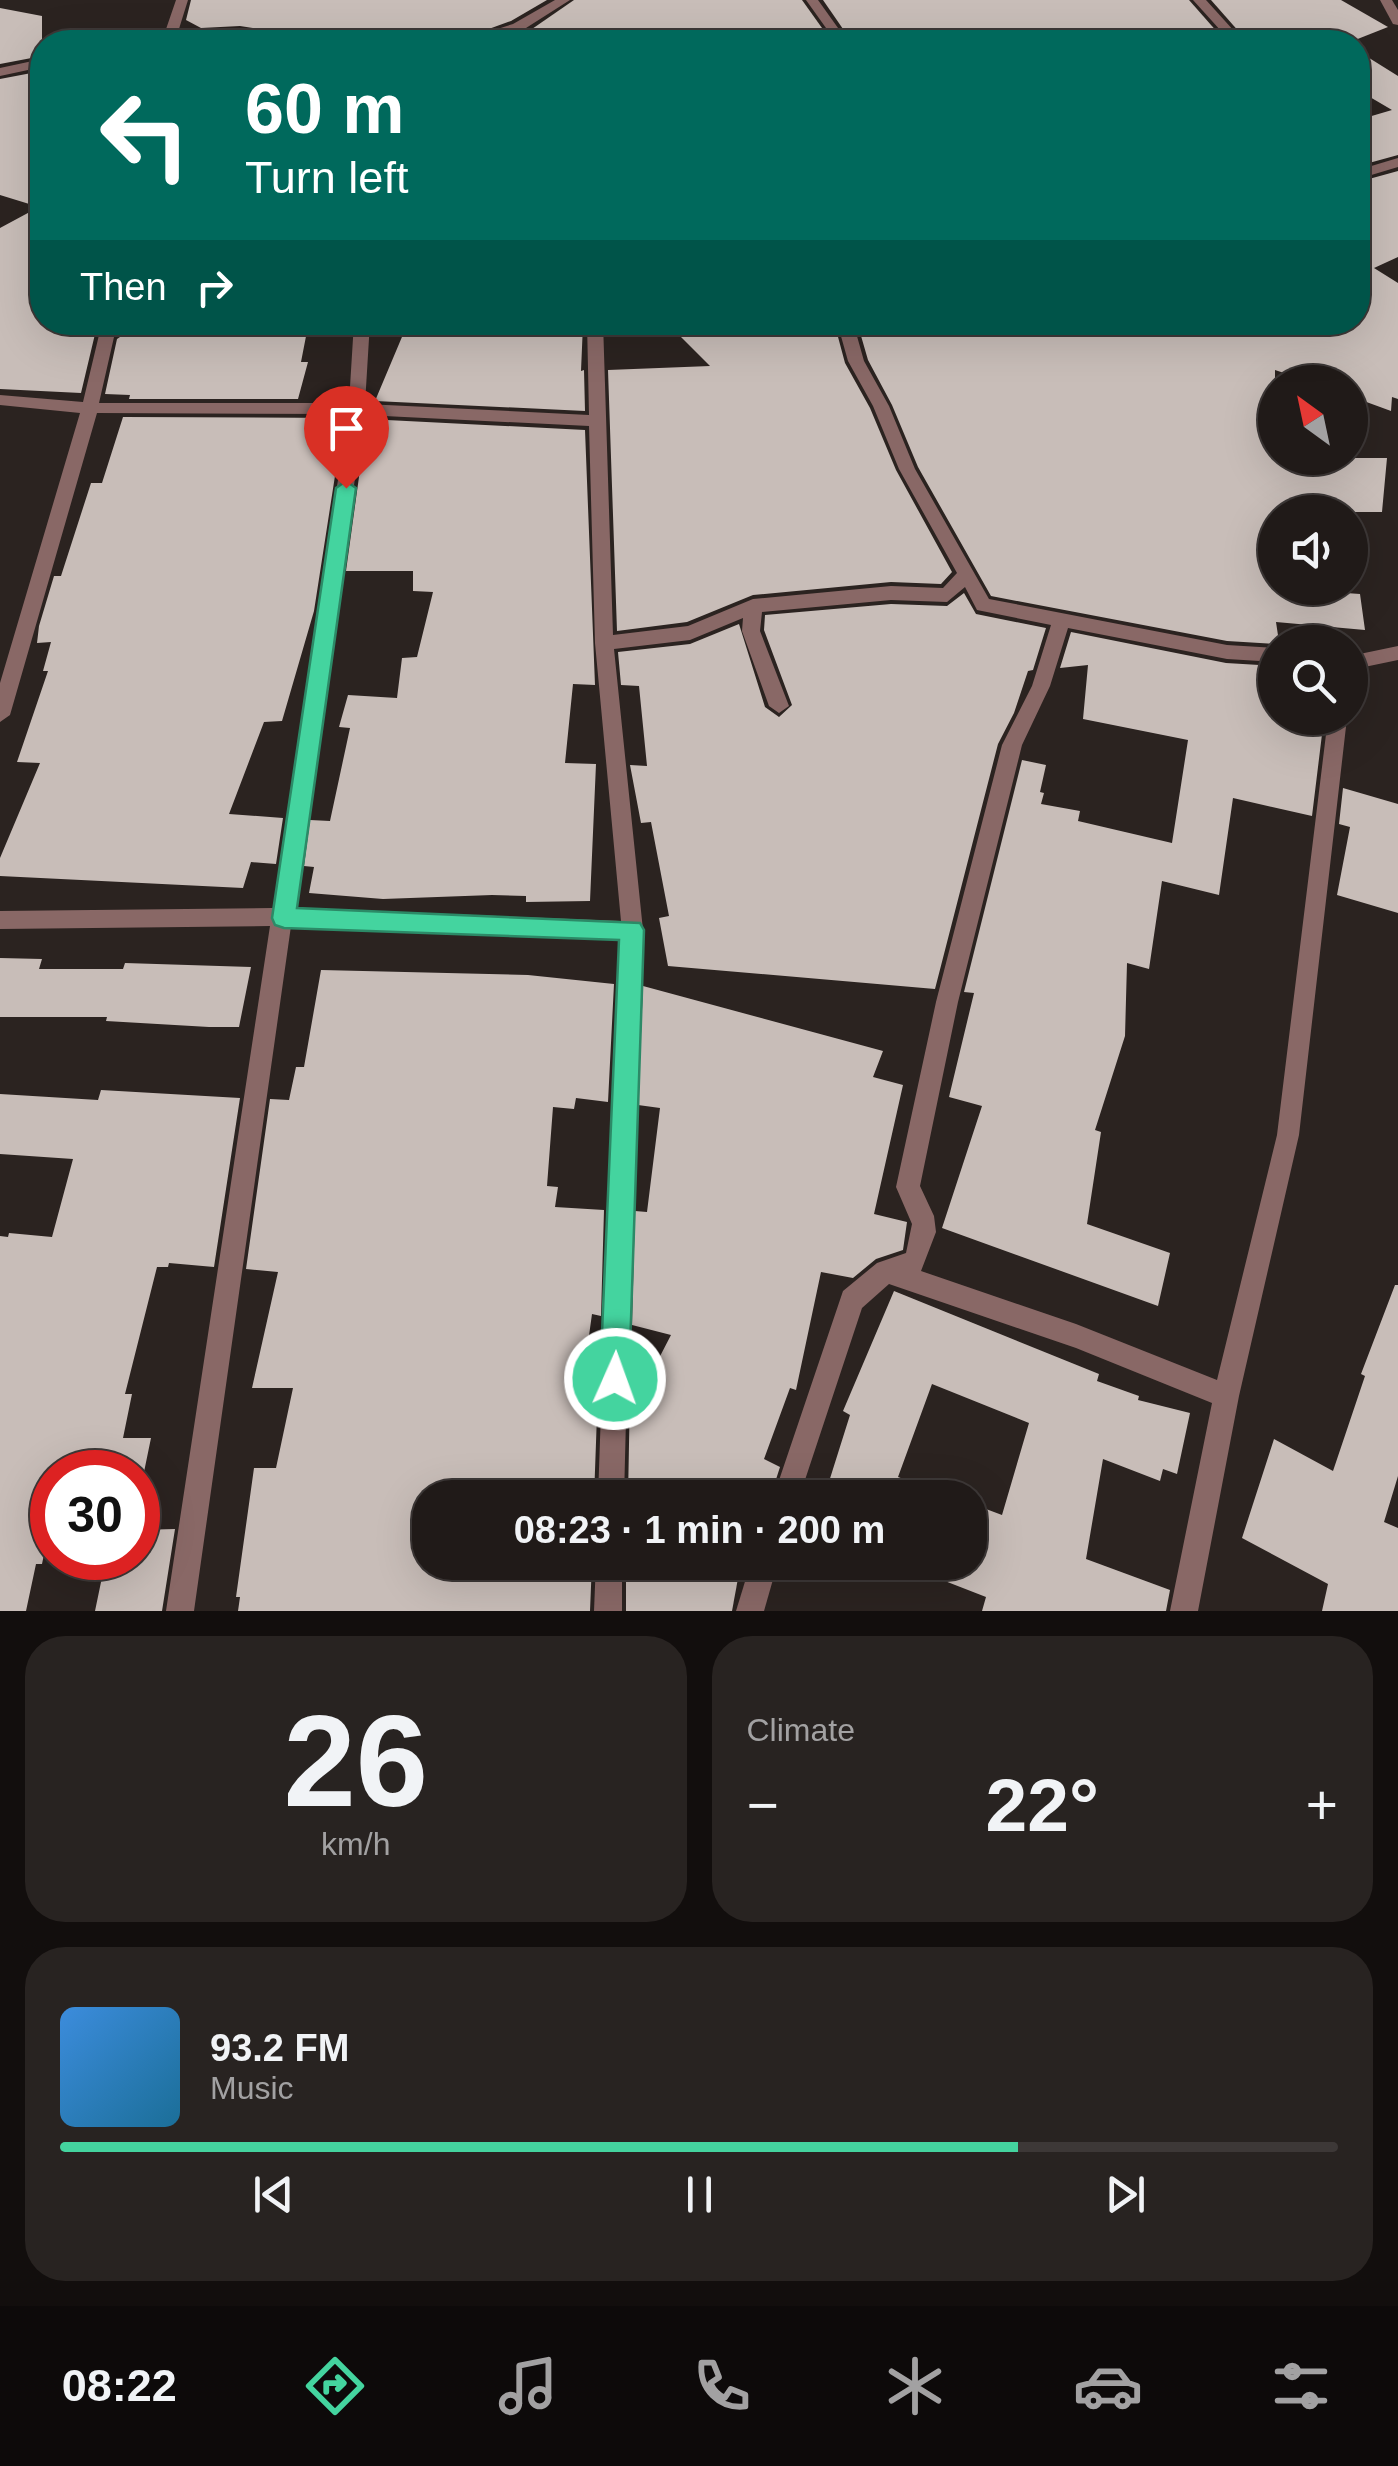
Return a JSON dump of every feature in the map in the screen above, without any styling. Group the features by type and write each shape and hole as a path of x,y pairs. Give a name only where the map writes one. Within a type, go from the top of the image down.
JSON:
{"street":[{"path":"172,30 182,0"},
{"path":"507,30 564,0"},
{"path":"812,0 833,30"},
{"path":"1199,0 1227,30"},
{"path":"1386,0 1398,22"},
{"path":"0,72 30,66"},
{"path":"1370,171 1398,162"},
{"path":"0,714 108,335"},
{"path":"180,1611 357,409 361,335"},
{"path":"595,335 595,421 605,534 604,643 632,930 624,1064 612,1480"},
{"path":"848,335 856,361 881,406 907,469 982,606 1228,652 1258,654"},
{"path":"0,400 90,408 357,409 595,421"},
{"path":"604,643 690,633 753,606 891,593 947,595 967,574"},
{"path":"753,606 751,631 780,706"},
{"path":"792,1480 852,1300 886,1271 914,1262 927,1237 922,1211 908,1187 947,1002 1012,744 1041,686 1062,618"},
{"path":"1368,660 1398,654"},
{"path":"1184,1611 1226,1396 1288,1135 1336,735"},
{"path":"0,920 284,918 632,930"},
{"path":"886,1271 1076,1336 1226,1396"},
{"path":"608,1611 609,1580"},
{"path":"750,1611 759,1580"}],"building":[{"path":"191,0 547,0 486,30 201,28 186,20"},
{"path":"574,0 802,0 823,30 533,30"},
{"path":"823,0 1189,0 1215,30 844,30"},
{"path":"1211,0 1341,0 1388,27 1370,34 1370,30 1237,30"},
{"path":"0,8 42,16 42,30 30,30 30,58 0,64"},
{"path":"1370,58 1398,76 1398,155 1370,163 1370,116 1392,110 1370,97"},
{"path":"30,73 30,204 0,195 0,79"},
{"path":"1398,171 1398,257 1374,268 1398,283 1398,399 1392,397 1391,411 1368,403 1368,365 1258,365 1258,475 1368,475 1368,458 1387,458 1382,512 1368,512 1368,495 1258,495 1258,605 1362,605 1364,625 1258,625 1258,643 1227,641 991,596 918,467 868,360 861,335 1370,335 1370,179"},
{"path":"30,212 30,335 95,335 81,393 0,389 0,228"},
{"path":"123,335 306,335 301,362 308,362 298,399 129,399 130,395 105,394 117,339"},
{"path":"403,335 583,335 585,411 375,401"},
{"path":"679,335 837,335 845,363 870,408 896,470 952,572 941,584 891,582 753,595 687,622 617,631 608,370 710,366"},
{"path":"123,417 344,418 314,611 282,721 264,722 229,814 283,818 276,864 251,862 243,888 0,876 0,858 40,763 17,762 48,671 43,671 51,642 37,643 39,626 54,576 61,576 91,483 102,483"},
{"path":"367,419 585,430 595,685 573,684 565,763 596,764 590,901 526,902 526,896 492,895 383,899 309,893 314,867 304,866 310,820 330,821 350,728 339,727 348,695 397,698 402,658 417,657 433,592 413,591 413,571 346,571"},
{"path":"964,593 976,614 1046,628 1033,670 1028,671 1014,713 998,744 935,989 668,966 659,918 669,916 651,822 641,823 630,765 647,766 639,686 621,685 618,652 690,644 739,624 765,707 779,717 792,705 764,630 765,615 891,604 947,606"},
{"path":"1071,632 1226,663 1258,665 1258,735 1322,735 1312,816 1233,798 1219,895 1162,881 1149,969 1127,963 1125,1036 1095,1130 1101,1132 1087,1224 1170,1253 1158,1306 942,1228 982,1106 949,1097 974,993 964,992 1022,760 1046,765 1041,804 1080,811 1078,821 1172,843 1188,740 1083,719 1088,665 1060,668"},
{"path":"1343,788 1398,804 1398,913 1337,895 1350,827 1339,824"},
{"path":"0,958 42,959 39,969 123,969 125,963 251,967 239,1027 209,1027 106,1021 107,1017 0,1017"},
{"path":"321,970 528,975 614,984 608,1102 576,1098 574,1109 553,1107 547,1186 558,1187 555,1207 604,1210 601,1316 592,1314 582,1386 598,1387 595,1480 412,1480 412,1580 591,1580 590,1611 238,1611 240,1597 236,1597 254,1468 276,1468 293,1388 252,1388 278,1272 246,1269 270,1099 289,1100 296,1067 304,1067"},
{"path":"643,986 883,1051 873,1077 903,1085 874,1214 907,1222 903,1250 876,1259 853,1278 821,1272 796,1390 790,1388 764,1459 780,1467 776,1480 628,1480 630,1390 642,1391 671,1335 632,1325 635,1211 647,1212 660,1108 638,1105"},
{"path":"101,1090 240,1098 214,1267 169,1263 168,1267 157,1267 125,1394 132,1394 123,1438 151,1438 149,1450 30,1450 33,1580 26,1611 0,1611 0,1236 8,1237 9,1233 52,1237 73,1159 0,1154 0,1094 98,1100"},
{"path":"1395,1285 1398,1476 1384,1522 1398,1528 1398,1611 1322,1611 1328,1584 1242,1538 1274,1439 1333,1471 1365,1376 1361,1374"},
{"path":"894,1291 1099,1374 1097,1381 1139,1396 1138,1400 1190,1413 1177,1474 1163,1469 1160,1481 1103,1459 1086,1559 1170,1590 1166,1611 982,1611 986,1597 942,1580 987,1580 987,1509 1002,1515 1029,1423 932,1384 898,1477 906,1480 830,1480 850,1415 843,1411"},
{"path":"160,1529 175,1529 162,1611 95,1611 101,1580 160,1580"},
{"path":"626,1580 738,1580 732,1611 626,1611"}],"route":[{"path":"346,488 284,918 632,930 615,1379"}]}
